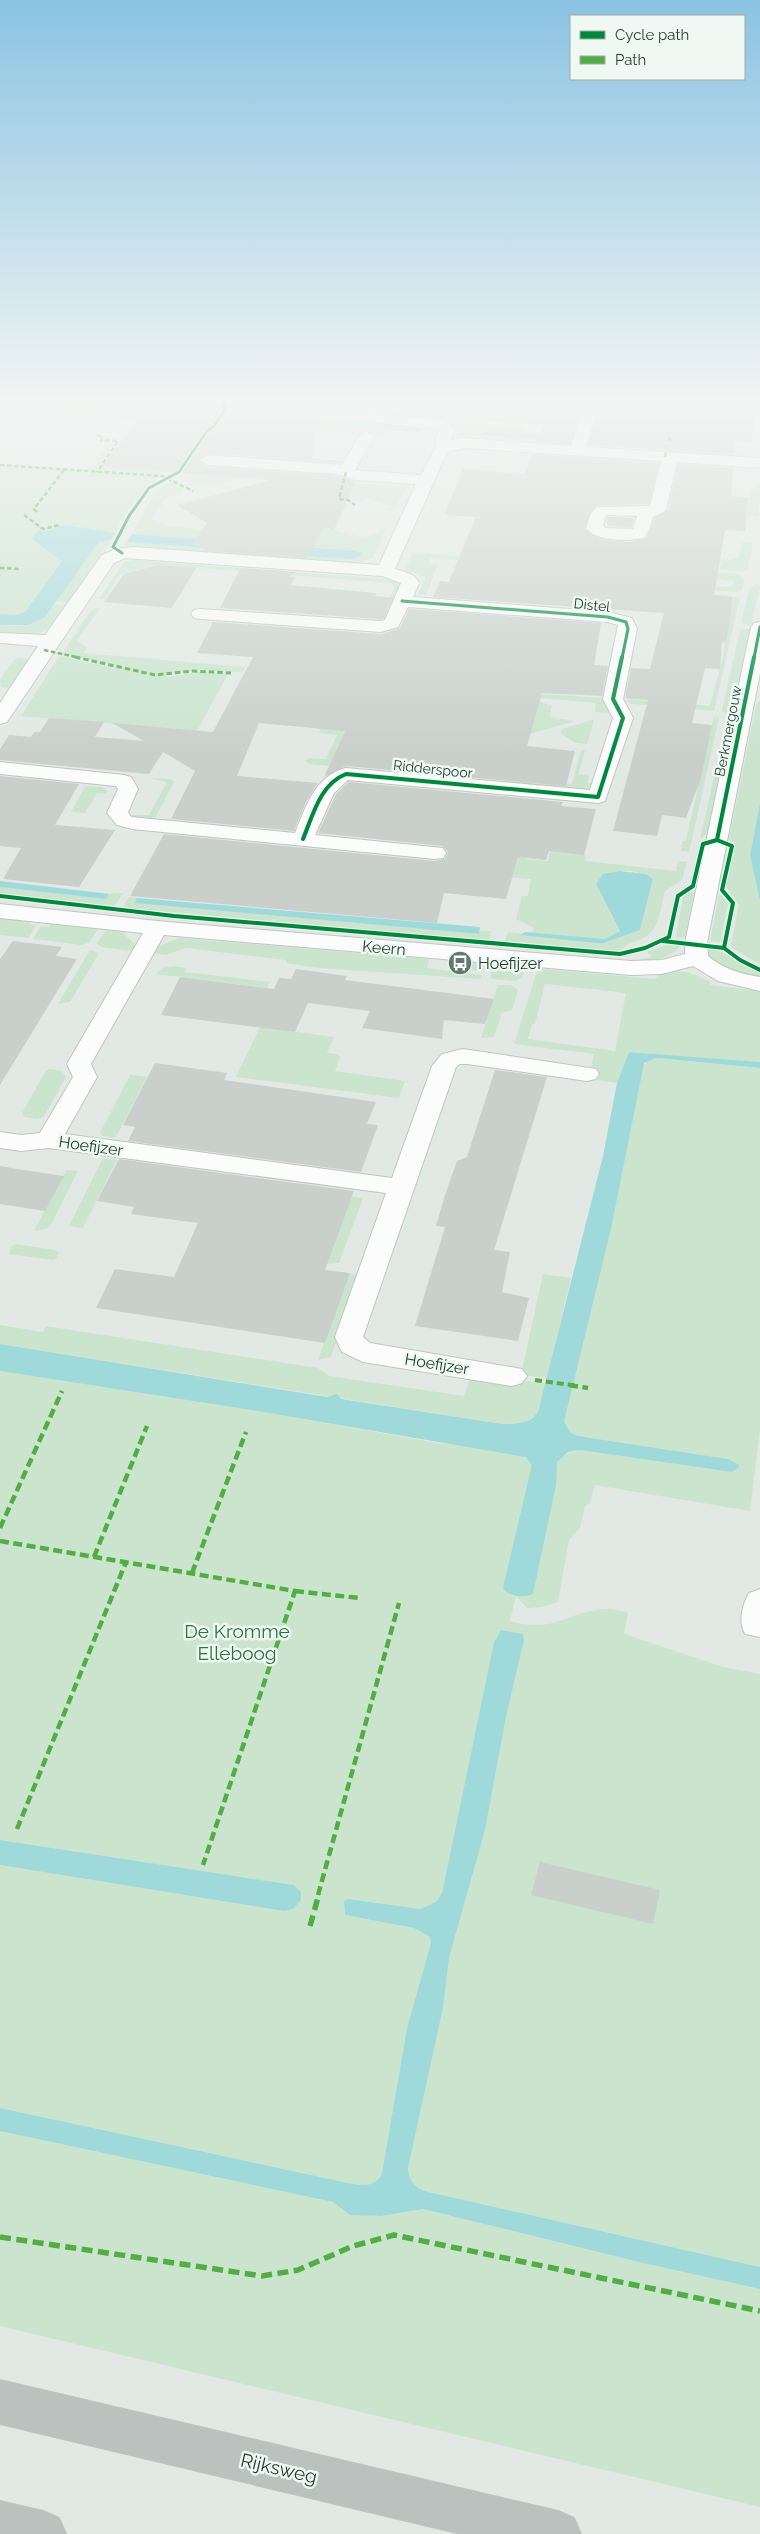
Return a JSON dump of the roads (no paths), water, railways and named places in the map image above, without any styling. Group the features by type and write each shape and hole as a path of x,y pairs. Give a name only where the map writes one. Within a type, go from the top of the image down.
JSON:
{"highway":[{"name":"Rijksweg","path":"0,2402 558,2534"},
{"path":"0,2524 43,2534"}],"street":[{"path":"385,571 409,518"},
{"path":"0,718 108,559 122,553 385,571 409,580 410,583 392,623 370,628 200,614"},
{"name":"Distel","path":"402,601 608,617 626,622 628,629 612,698 623,718 598,797"},
{"name":"Berkmergouw","path":"697,958 696,944 760,627"},
{"path":"0,638 50,642"},
{"path":"0,768 124,781 128,789 117,813 124,821 435,853"},
{"name":"Ridderspoor","path":"303,839 328,783 339,775 346,774 598,797"},
{"name":"Keern","path":"0,911 157,928 631,968 662,967 697,958"},
{"name":"Hoefijzer","path":"49,1140 84,1077 79,1064 157,928"},
{"path":"697,958 704,965 727,977 760,984"},
{"name":"Hoefijzer","path":"512,1376 363,1352 352,1345 349,1336 444,1066 448,1060 457,1056 467,1057 587,1074"},
{"name":"Hoefijzer","path":"0,1140 21,1143 49,1140 401,1187"}],"water":[{"path":"63,525 116,533 111,540 99,542 45,617 28,625 0,625 0,614 16,615 25,612 62,561 32,539 38,530 47,531"},
{"path":"132,534 362,553 359,557 351,559 127,542"},
{"path":"760,803 760,901 750,855"},
{"path":"619,871 646,874 653,879 640,930 604,943 521,935 525,932 605,939 620,931 596,884 603,874"},
{"path":"0,881 109,894 106,899 0,887"},
{"path":"137,898 480,927 479,934 135,903"},
{"path":"629,1052 760,1062 760,1068 656,1058 644,1063 611,1229 564,1422 571,1433 578,1436 728,1459 739,1465 739,1467 732,1472 579,1450 568,1452 557,1462 556,1485 533,1594 516,1596 503,1588 531,1469 531,1464 526,1457 257,1411 0,1371 0,1344 327,1397 337,1394 341,1399 502,1424 529,1420 537,1413 539,1408 603,1156 617,1083"},
{"path":"501,1630 523,1634 524,1640 506,1717 485,1830 449,1958 443,2008 408,2168 409,2176 417,2187 424,2191 760,2267 760,2289 643,2263 423,2209 381,2216 350,2215 333,2202 0,2131 0,2108 353,2184 366,2185 374,2183 380,2177 407,2028 431,1943 430,1937 414,1928 345,1915 344,1901 348,1899 421,1909 436,1902 442,1893 494,1642"},
{"path":"0,1840 294,1885 301,1892 301,1900 293,1909 284,1911 0,1865"}],"place":[{"name":"Hoefijzer","path":"460,963"}],"park label":[{"name":"De Kromme Elleboog","path":"237,1642"}]}
